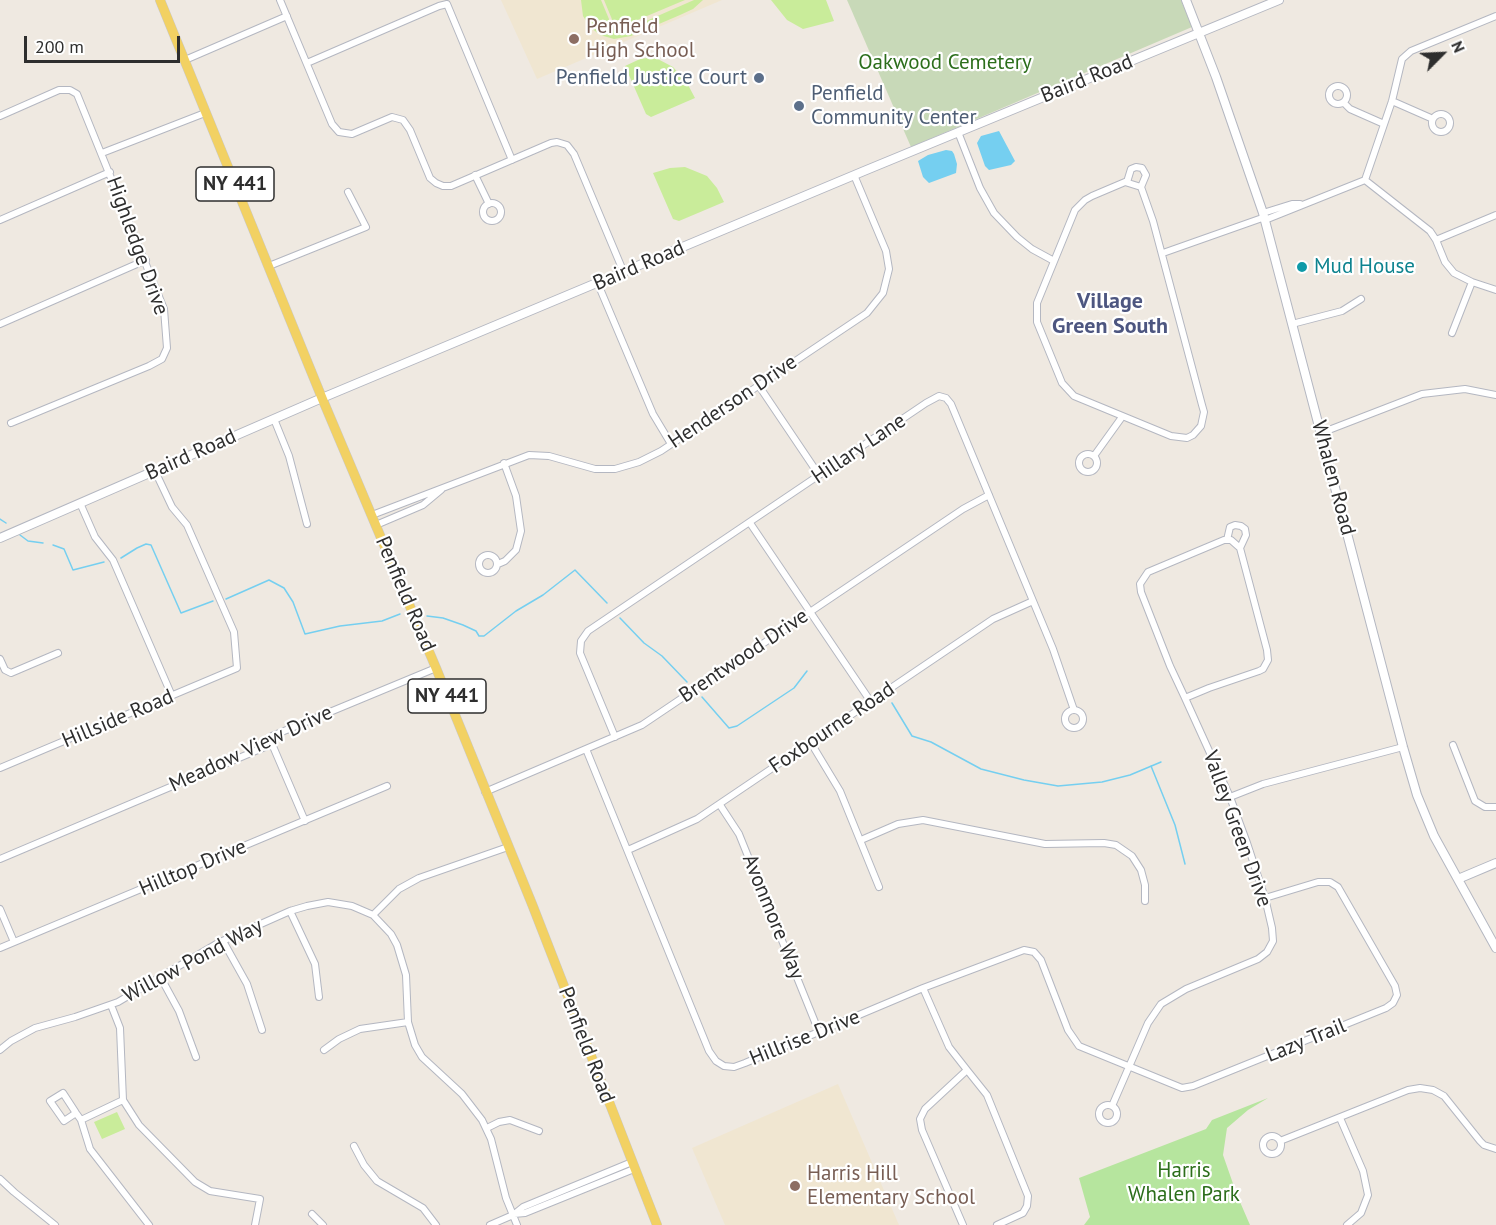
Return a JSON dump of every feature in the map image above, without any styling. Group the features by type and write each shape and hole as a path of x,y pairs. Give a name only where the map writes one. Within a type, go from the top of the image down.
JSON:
{"main road":[{"name":"Penfield Road","path":"160,0 322,398 436,668 657,1225"}],"street":[{"path":"280,0 332,124 339,132 352,134 392,117 400,118 408,126 430,178 435,183 447,186 557,142 567,145 571,149 624,273"},
{"name":"Whalen Road","path":"1186,0 1264,217 1403,747 1426,819 1496,948"},
{"name":"Baird Road","path":"0,538 322,398 854,175 1280,0"},
{"path":"306,63 447,4 512,160"},
{"path":"185,60 287,16"},
{"path":"1365,180 1392,101 1399,69 1406,55 1496,16"},
{"name":"Highledge Drive","path":"0,116 59,90 74,91 80,98 164,309 167,348 164,357 149,366 11,423"},
{"path":"1392,101 1433,119"},
{"path":"1344,103 1350,109 1384,124"},
{"path":"102,153 205,113"},
{"path":"958,132 980,188 994,213 1017,237 1032,249 1054,261"},
{"path":"1127,182 1131,169 1142,168 1145,172 1146,178 1141,187 1163,253 1202,405 1201,426 1193,435 1181,438 1082,400 1062,383 1037,326 1037,303 1070,220 1079,204 1092,195 1127,182 1141,187"},
{"path":"0,220 110,172"},
{"path":"476,175 489,204"},
{"name":"Henderson Drive","path":"372,515 520,457 538,454 584,467 615,469 639,462 671,444 867,313 884,293 890,269 886,251 854,175"},
{"path":"1163,253 1264,217 1292,204 1301,204 1365,180"},
{"path":"1365,180 1424,226 1436,240 1449,268 1454,273 1496,290"},
{"path":"269,266 366,227 348,192"},
{"path":"1436,240 1496,214"},
{"path":"0,324 146,260"},
{"path":"1452,333 1472,282"},
{"path":"597,284 653,414 671,444"},
{"path":"1292,324 1342,311 1361,299"},
{"path":"759,386 819,476"},
{"path":"1321,433 1422,394 1455,389 1496,395"},
{"name":"Hillary Lane","path":"615,737 580,653 579,647 584,636 595,626 926,403 935,397 943,396 951,404 989,495 1072,699 1074,710"},
{"path":"1094,456 1122,417"},
{"path":"274,419 289,456 307,524"},
{"path":"498,564 512,556 519,543 521,531 516,496 504,463"},
{"name":"Hillside Road","path":"0,768 236,669 234,632 187,525 172,507 155,471"},
{"name":"Henderson Drive","path":"376,525 423,505 446,486"},
{"name":"Brentwood Drive","path":"485,792 615,737 650,719 963,509 989,495"},
{"path":"80,503 95,537 113,560 172,696"},
{"path":"750,523 871,702"},
{"name":"Valley Green Drive","path":"1129,1068 1148,1023 1161,1004 1186,989 1258,959 1271,947 1274,935 1265,897 1230,797 1185,698 1162,645 1140,584 1148,572 1227,540 1230,527 1241,526 1246,535 1240,548 1267,650 1266,665 1259,672 1185,698"},
{"path":"1227,540 1240,548"},
{"name":"Foxbourne Road","path":"628,850 676,830 720,805 993,619 1033,601"},
{"path":"0,659 5,670 11,673 58,653"},
{"name":"Meadow View Drive","path":"0,859 272,744 271,738 276,733 436,668"},
{"path":"811,743 831,772 879,888"},
{"path":"272,744 305,821"},
{"path":"1453,745 1473,798 1485,807 1496,807"},
{"path":"1230,797 1263,784 1403,747"},
{"name":"Hillrise Drive","path":"586,749 709,1051 716,1061 724,1066 740,1065 923,988 1024,950 1030,950 1038,955 1054,992"},
{"name":"Hilltop Drive","path":"0,948 387,786"},
{"name":"Avonmore Way","path":"720,805 739,834 819,1032"},
{"path":"861,840 898,824 923,820 1045,844 1104,843 1116,845 1132,855 1141,870 1145,885 1144,901"},
{"path":"373,915 399,890 419,878 508,847"},
{"path":"1458,879 1496,863"},
{"name":"Lazy Trail","path":"1054,992 1068,1030 1083,1048 1170,1085 1186,1088 1386,1008 1393,1003 1396,995 1395,986 1338,887 1330,882 1318,882 1265,897"},
{"name":"Willow Pond Way","path":"0,1050 35,1028 111,1005 223,941 290,911 321,903 338,902 352,906 373,915 391,934 401,954 406,975 408,1022 411,1033 422,1057 462,1094 487,1128 495,1149 506,1198 517,1225"},
{"path":"0,909 14,942"},
{"path":"290,911 315,964 319,997"},
{"path":"223,941 247,984 261,1030"},
{"path":"161,978 179,1011 196,1057"},
{"path":"923,988 949,1047 987,1095 1028,1196 1028,1206 1023,1213 997,1225"},
{"path":"111,1005 120,1028 123,1100 139,1125 195,1182 210,1191 260,1199 255,1225"},
{"path":"324,1050 360,1029 408,1022"},
{"path":"1112,1106 1129,1068"},
{"path":"963,1225 922,1130 920,1119 925,1109 967,1070"},
{"path":"1280,1141 1408,1089 1426,1088 1444,1096 1480,1141 1496,1149"},
{"path":"76,1113 64,1121 50,1101 63,1093 81,1119 90,1149 149,1225"},
{"path":"81,1119 123,1100"},
{"path":"1340,1118 1368,1187 1365,1206 1347,1225"},
{"path":"487,1128 510,1120 538,1131"},
{"path":"354,1146 364,1165 377,1181 423,1208 436,1225"},
{"path":"490,1225 513,1215 523,1207 633,1165"},
{"path":"0,1179 55,1225"},
{"path":"312,1214 323,1225"}],"shaded area":[{"name":"Penfield High School","path":"501,0 722,0 537,79"},
{"name":"Harris Hill Elementary School","path":"838,1084 899,1225 725,1225 692,1148"}],"green space":[{"path":"581,0 601,0 614,31 617,32 694,0 703,0 693,9 680,15 631,36 614,39 600,35 590,27 583,16"},
{"path":"604,0 685,0 616,29"},
{"path":"771,0 826,0 834,21 803,29 787,20"},
{"name":"Oakwood Cemetery","path":"847,0 1181,0 1192,27 911,147"},
{"path":"654,57 673,67 687,83 695,98 651,117 646,114 625,66 640,59"},
{"path":"685,167 707,176 717,188 724,202 679,221 673,219 653,173"},
{"name":"Harris Whalen Park","path":"1268,1098 1248,1110 1227,1128 1223,1155 1250,1225 1084,1225 1090,1217 1079,1178 1206,1129 1212,1120"},
{"path":"117,1112 125,1129 102,1139 94,1122"}],"water":[{"path":"999,131 1015,161 1011,165 989,170 985,166 977,143 981,136"},
{"path":"946,150 954,154 957,164 956,173 929,183 923,177 918,161 928,155"}],"waterway":[{"path":"0,519 6,523"},
{"path":"20,535 28,541 43,543"},
{"path":"121,558 146,544 151,545 181,613 213,601"},
{"path":"53,545 64,549 73,570 104,562"},
{"path":"427,616 443,618 463,625 476,631 479,636 484,636 575,570 607,603"},
{"path":"226,599 269,580 284,588 293,602 305,634 340,626 382,621 400,614"},
{"path":"620,618 687,682"},
{"path":"702,697 729,728 737,726 794,688 807,671"},
{"path":"892,703 912,736 931,742 981,769 1024,780 1058,786 1102,782 1130,775 1161,762"},
{"path":"1151,766 1175,825 1185,864"}],"place":[{"name":"Penfield High School","path":"574,39"},
{"name":"Penfield Justice Court","path":"759,78"},
{"name":"Penfield Community Center","path":"799,106"},
{"name":"Mud House","path":"1302,267"},
{"name":"Harris Hill Elementary School","path":"795,1186"}],"district":[{"name":"Village Green South","path":"1110,314"}]}
